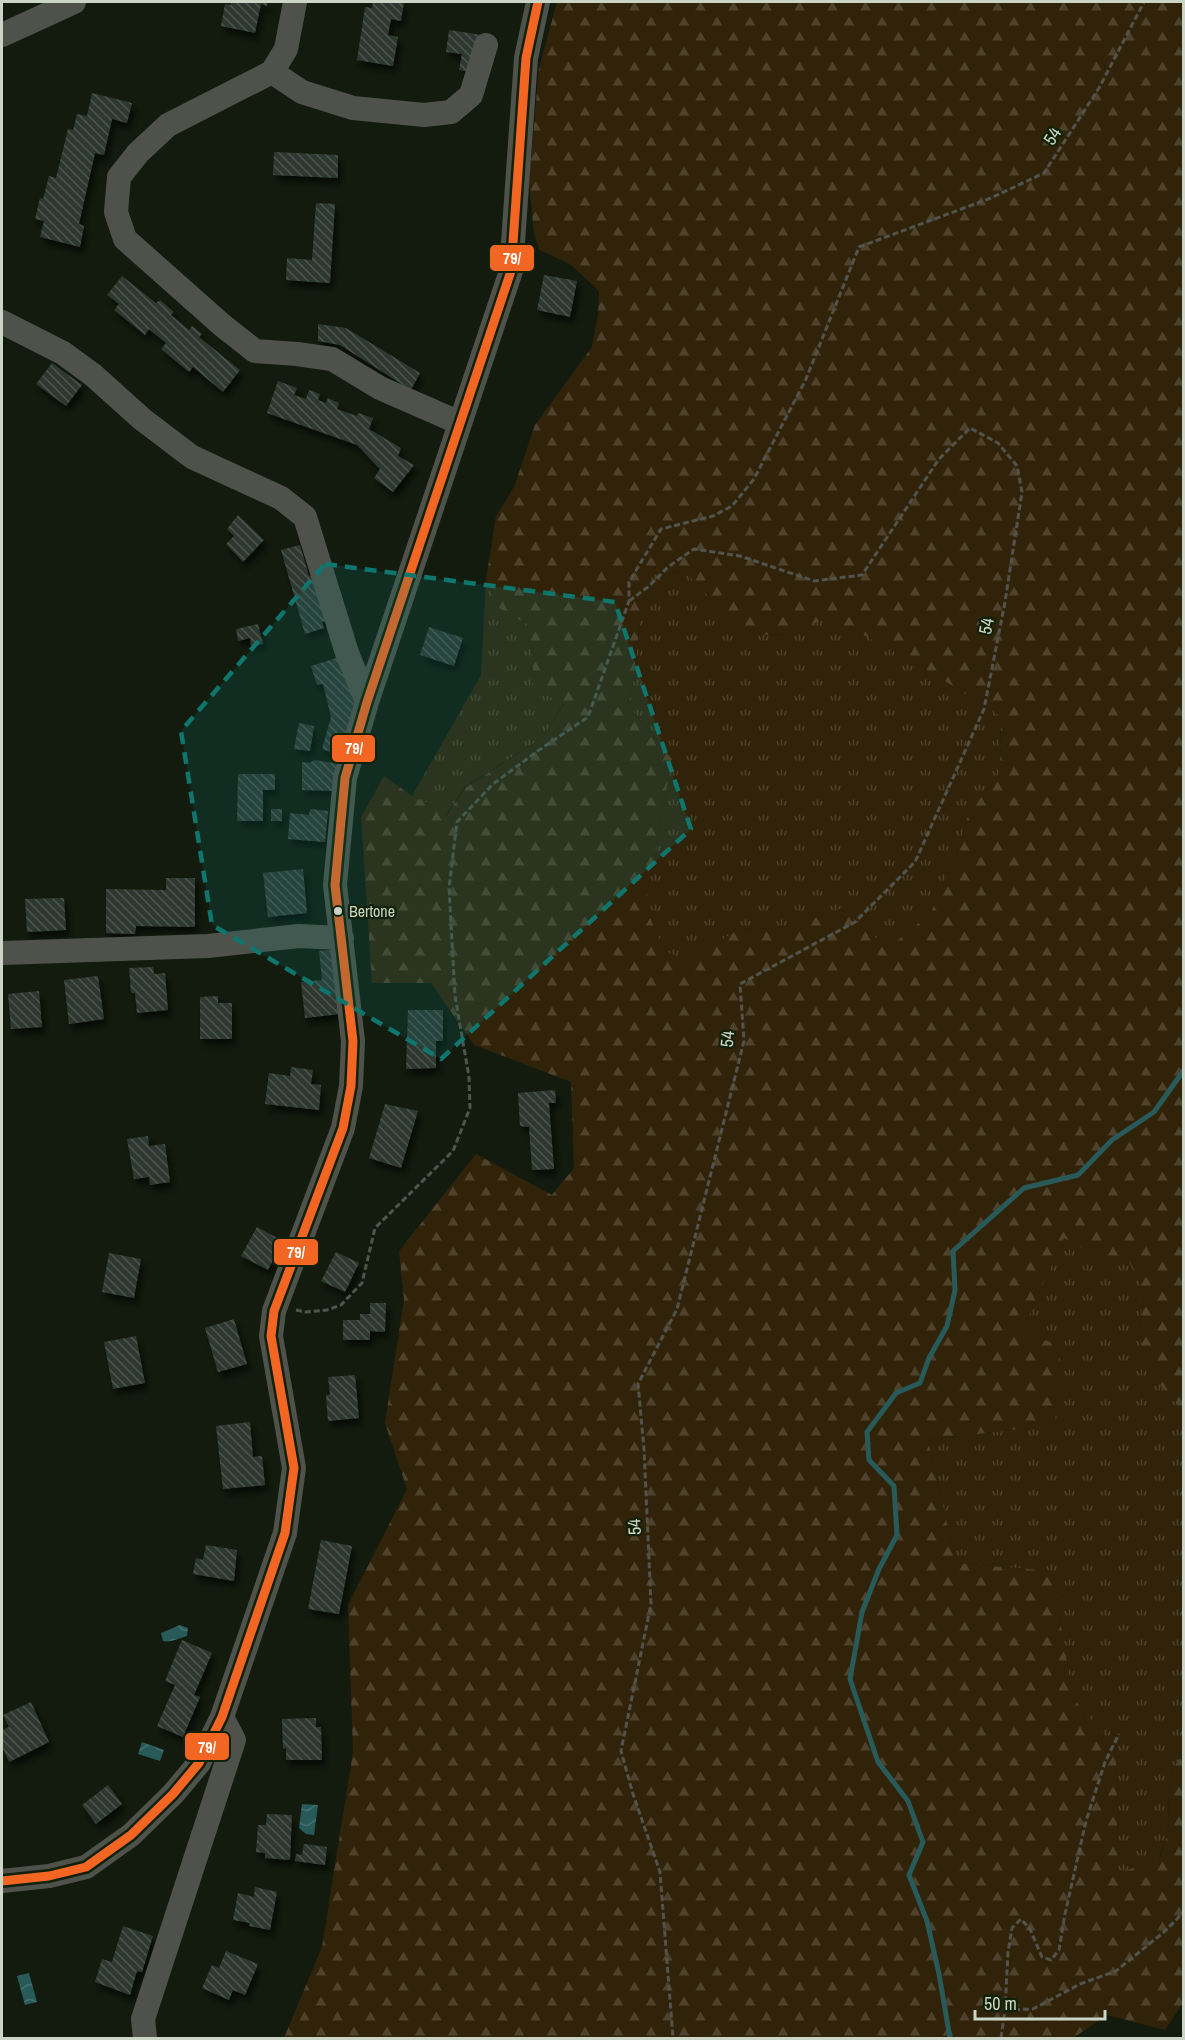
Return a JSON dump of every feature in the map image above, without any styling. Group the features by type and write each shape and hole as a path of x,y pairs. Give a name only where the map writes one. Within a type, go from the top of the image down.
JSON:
{"street":[{"path":"2,35 74,2"},
{"path":"295,2 286,49 273,72 168,125 138,153 119,177 116,212 125,239 222,325 255,351 332,359 380,388 460,423"},
{"path":"2,1881 49,1876 86,1867 130,1835 172,1794 199,1763 222,1717 285,1533 294,1468 271,1336 276,1305 343,1128 351,1086 353,1041 335,885 345,778 367,702 511,271 526,58 538,2"},
{"path":"273,72 302,92 354,108 424,115 452,112 471,95 486,45"},
{"path":"2,322 63,353 192,457 281,498 305,517 347,653 367,702"},
{"path":"2,953 208,946 299,936 342,938"},
{"path":"146,2038 143,2019 234,1740 222,1717"}],"path":[{"name":"54","path":"276,1305 306,1312 327,1310 340,1305 362,1283 375,1228 453,1150 470,1108 469,1077 455,996 449,888 458,822 493,784 538,750 588,717 628,601 629,582 661,529 712,516 732,506 754,478 806,379 859,247 991,198 1044,173 1099,88 1144,2"},
{"name":"54","path":"628,601 648,587 668,567 694,549 740,556 814,581 862,575 939,459 970,428 998,443 1017,466 1022,492 1005,602 984,709 915,862 855,922 740,984 744,1041 677,1309 638,1384 644,1449 651,1604 621,1751 660,1872 673,2038"},
{"path":"1001,2038 1012,1928 1021,1919 1030,1929 1042,1957 1051,1960 1059,1950 1086,1821 1106,1762 1119,1734"},
{"path":"1005,2010 1033,2009 1080,1984 1116,1971 1164,1932 1184,1912"}],"highlighted area":[{"path":"325,564 615,602 691,829 441,1059 212,925 181,731"}],"green space":[{"path":"557,2 1183,2 1183,1411 1160,1385 1143,1358 1139,1325 1145,1292 1129,1262 1094,1256 1064,1238 1021,1333 1061,1345 1055,1425 928,1440 956,1563 1052,1571 1073,1698 1116,1749 1118,1873 1160,1859 1167,1835 1170,1780 1183,1755 1183,2003 1165,2030 1107,2015 1073,2038 284,2038 322,1947 353,1752 348,1605 407,1489 385,1423 404,1299 399,1251 476,1154 552,1195 574,1168 571,1082 474,1045 431,983 372,983 361,817 384,776 412,796 436,807 446,816 465,788 543,737 564,704 533,688 533,656 527,624 499,608 486,579 496,516 514,487 535,425 592,347 598,314 599,291 570,264 540,250 534,234 529,181 539,68","holes":["653,572 687,573 732,622 762,635 795,634 825,618 893,651 1001,716 1000,773 969,813 952,867 930,914 888,948 840,909 790,927 738,930 687,962 664,950 645,906 672,759 630,708 642,604"]},
{"path":"653,572 687,573 732,622 762,635 795,634 825,618 893,651 1001,716 1000,773 969,813 952,867 930,914 888,948 840,909 790,927 738,930 687,962 664,950 645,906 672,759 630,708 642,604"},
{"path":"486,579 499,608 527,624 533,656 533,688 564,703 543,737 465,787 445,816 436,807 412,796 481,675"},
{"path":"1064,1238 1094,1256 1129,1261 1145,1292 1139,1325 1160,1385 1184,1411 1183,1755 1170,1780 1167,1831 1159,1860 1118,1874 1116,1749 1073,1698 1052,1571 956,1563 928,1440 1055,1425 1021,1333"}],"water":[{"path":"180,1625 188,1628 187,1636 172,1641 163,1641 161,1633"},
{"path":"142,1742 164,1750 160,1761 138,1754"},
{"path":"302,1804 318,1805 314,1835 306,1834 299,1828"},
{"path":"29,1973 37,2002 25,2005 17,1976"}],"building":[{"path":"231,2 268,2 267,6 261,4 255,33 221,26 225,4 231,5"},
{"path":"373,2 404,2 401,21 391,19 388,35 398,37 393,66 357,60 365,7 372,8"},
{"path":"449,30 482,35 476,73 459,70 462,54 446,52"},
{"path":"92,93 132,103 127,123 112,119 104,155 95,153 79,224 84,226 80,247 40,237 44,221 35,219 49,176 56,178 68,129 73,130 77,114 87,116"},
{"path":"274,152 338,155 338,178 273,175"},
{"path":"316,203 335,204 330,283 286,280 287,258 312,260"},
{"path":"544,275 577,281 570,317 537,310"},
{"path":"122,276 156,303 160,300 174,312 171,315 189,330 192,326 202,334 199,337 240,370 223,392 193,367 189,372 161,349 166,343 149,329 145,335 114,310 119,304 107,295"},
{"path":"318,324 346,328 420,373 411,390 340,345 318,341"},
{"path":"52,363 82,385 66,406 36,384"},
{"path":"278,381 297,388 294,395 306,399 309,390 320,394 318,400 326,403 328,398 339,403 337,409 357,416 358,413 373,418 369,429 401,448 398,456 414,465 393,492 374,478 380,469 357,445 267,413"},
{"path":"238,515 264,540 243,562 226,544 234,536 227,529"},
{"path":"300,545 309,576 318,574 332,619 322,622 324,628 305,634 281,550"},
{"path":"258,624 263,644 251,646 250,638 238,641 236,629"},
{"path":"429,627 463,638 454,666 420,655"},
{"path":"346,655 363,702 343,756 322,749 331,717 323,684 317,685 311,666"},
{"path":"299,723 314,726 310,751 294,749"},
{"path":"314,760 340,764 336,791 302,790 302,762 310,763"},
{"path":"238,774 275,774 275,790 263,790 263,821 237,821"},
{"path":"271,809 282,809 282,821 271,821"},
{"path":"310,809 328,811 325,842 288,839 290,813 309,815"},
{"path":"303,869 307,913 268,917 263,873"},
{"path":"166,878 195,878 195,927 136,926 135,934 106,933 106,889 166,890"},
{"path":"64,898 66,930 27,932 25,899"},
{"path":"342,949 349,1013 305,1018 301,982 322,980 319,951"},
{"path":"153,967 154,974 165,973 168,1010 137,1013 135,993 131,993 129,968"},
{"path":"98,976 104,1019 69,1024 64,980"},
{"path":"39,991 42,1027 11,1029 8,994"},
{"path":"218,996 218,1003 232,1003 232,1039 200,1039 200,997"},
{"path":"408,1010 443,1010 443,1041 436,1041 436,1068 406,1069"},
{"path":"291,1067 313,1070 311,1084 321,1085 319,1110 265,1104 269,1073 290,1076"},
{"path":"555,1090 556,1103 549,1103 554,1169 532,1170 529,1127 520,1126 518,1093"},
{"path":"385,1104 418,1111 401,1168 369,1158"},
{"path":"148,1136 149,1146 165,1144 170,1182 150,1185 149,1177 134,1179 127,1139"},
{"path":"257,1227 283,1241 268,1270 241,1256"},
{"path":"336,1252 359,1263 345,1292 321,1281"},
{"path":"109,1253 141,1259 134,1298 102,1292"},
{"path":"370,1303 386,1303 385,1332 370,1331 370,1340 343,1340 343,1320 360,1320 360,1314 370,1314"},
{"path":"234,1319 247,1364 218,1372 205,1328"},
{"path":"136,1336 145,1383 113,1389 104,1342"},
{"path":"355,1375 359,1418 328,1421 326,1395 330,1394 328,1377"},
{"path":"250,1422 253,1457 262,1456 265,1485 223,1489 216,1426"},
{"path":"321,1540 352,1546 339,1614 308,1609"},
{"path":"206,1545 237,1550 234,1581 193,1574 196,1558 203,1560"},
{"path":"182,1640 212,1653 194,1695 200,1697 183,1737 157,1726 175,1685 165,1681"},
{"path":"31,1702 49,1742 9,1762 2,1746 2,1730 9,1727 3,1715"},
{"path":"316,1718 316,1727 321,1727 322,1760 286,1760 286,1748 283,1749 282,1719"},
{"path":"108,1785 122,1804 96,1824 82,1805"},
{"path":"267,1814 292,1815 290,1860 265,1858 265,1853 256,1852 258,1825 266,1825"},
{"path":"304,1844 327,1847 325,1865 295,1861 296,1854 302,1855"},
{"path":"255,1887 277,1892 270,1930 233,1920 238,1893 254,1897"},
{"path":"123,1926 153,1936 142,1972 137,1971 130,1995 95,1982 102,1959 112,1962"},
{"path":"226,1951 258,1964 245,1995 233,1990 229,2000 202,1988 212,1965 219,1968"}],"waterway":[{"path":"950,2038 927,1921 909,1875 923,1842 908,1801 878,1762 850,1679 862,1612 879,1569 897,1535 894,1486 869,1460 867,1432 896,1393 920,1383 929,1358 947,1326 955,1290 953,1251 1024,1188 1078,1175 1112,1140 1154,1112 1184,1070"}],"transit line":[{"name":"79/","path":"2,1881 49,1876 86,1867 131,1835 173,1794 199,1763 222,1717 285,1533 294,1468 271,1336 274,1311 343,1128 351,1086 353,1041 335,885 345,778 367,702 511,271 526,58 538,2"}],"place":[{"name":"Bertone","path":"338,911"}]}
